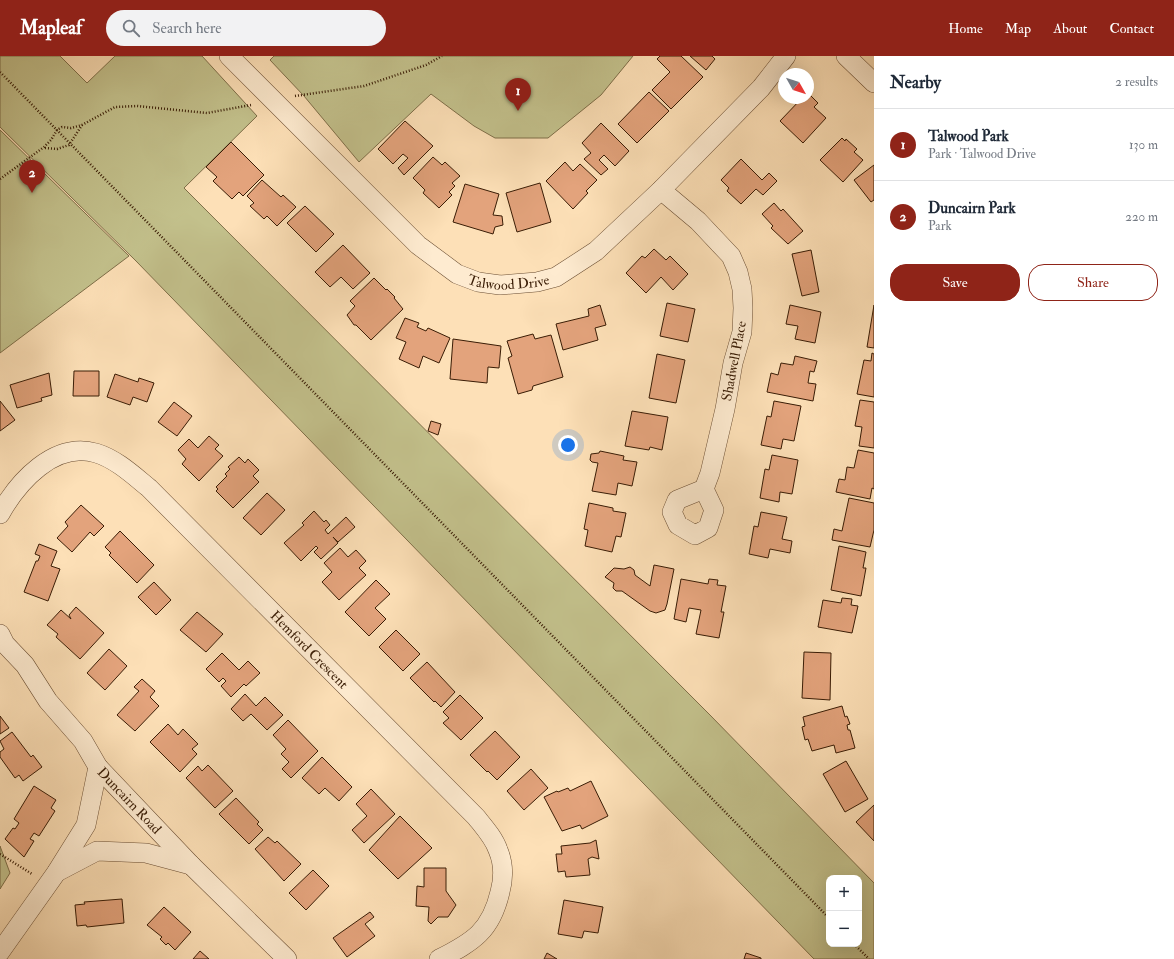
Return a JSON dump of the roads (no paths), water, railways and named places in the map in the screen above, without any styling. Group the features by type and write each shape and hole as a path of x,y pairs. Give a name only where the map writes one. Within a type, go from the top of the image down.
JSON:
{"street":[{"name":"Talwood Drive","path":"229,56 418,245 457,274 478,282 500,286 537,282 556,277 596,251 661,190 761,88 786,56"},
{"path":"846,56 874,83"},
{"name":"Shadwell Place","path":"661,190 698,221 731,256 738,272 742,290 742,332 733,363 725,409 713,459 704,489"},
{"name":"Hemford Crescent","path":"0,514 14,490 37,467 52,458 82,452 95,453 113,461 149,488 476,817 498,849 503,868 497,904 491,920 479,934 454,952 439,959"},
{"path":"0,634 4,644 25,665 48,701 83,742 98,767"},
{"name":"Duncairn Road","path":"98,767 191,865 287,959"},
{"name":"Duncairn Road","path":"0,952 52,879 86,825 98,767"},
{"name":"Duncairn Road","path":"52,879 97,851 146,853 191,865"}],"place":[{"name":"Talwood Park","path":"518,111"},
{"name":"Duncairn Park","path":"32,193"}]}
